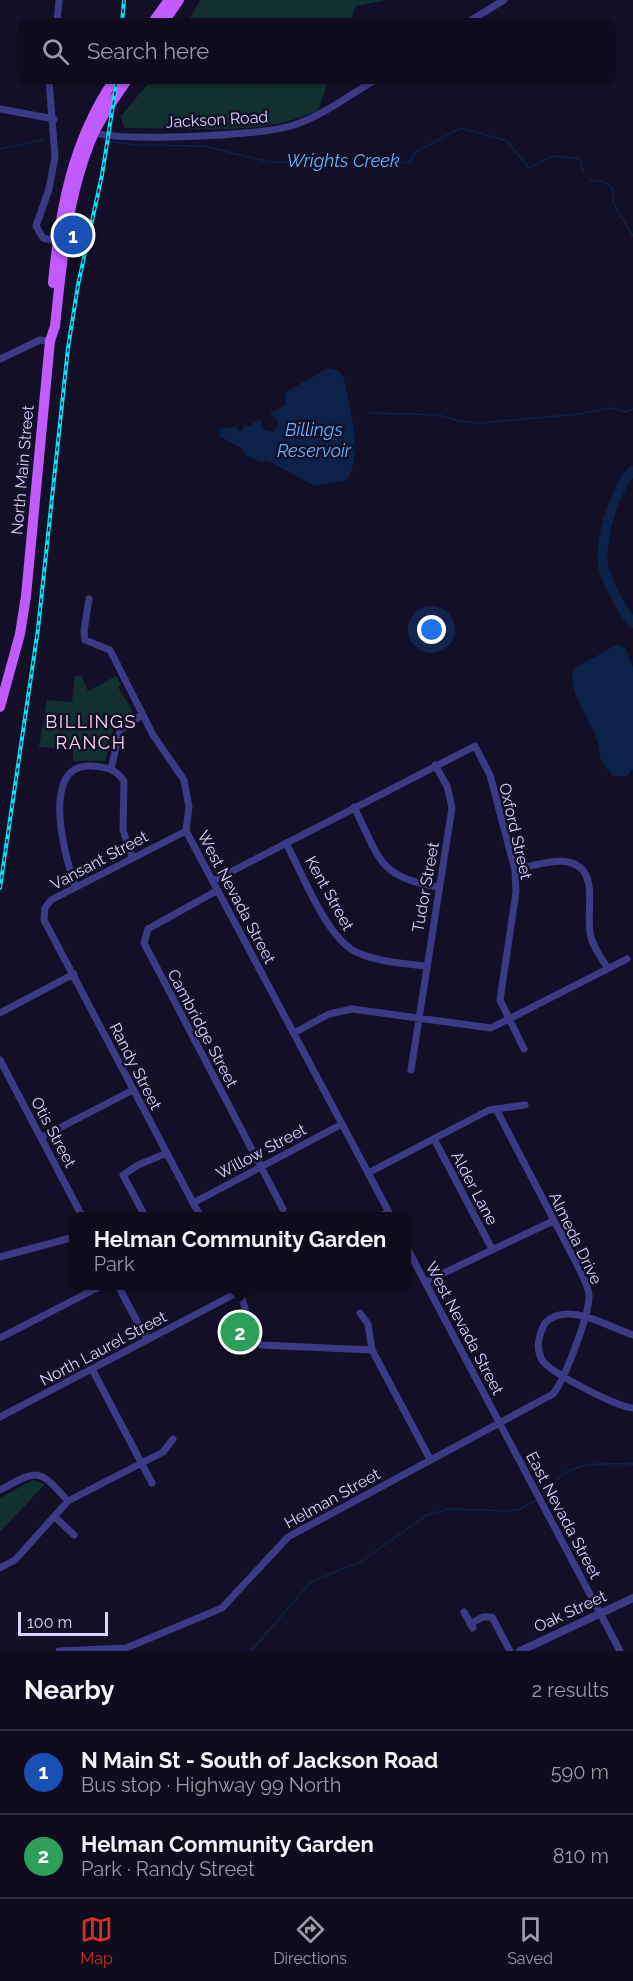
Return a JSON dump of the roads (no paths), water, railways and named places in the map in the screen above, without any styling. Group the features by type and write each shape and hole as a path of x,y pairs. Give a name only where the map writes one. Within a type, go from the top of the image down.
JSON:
{"main road":[{"path":"156,18 169,0"},
{"path":"167,18 179,0"},
{"path":"90,132 112,84"},
{"path":"90,132 124,84"},
{"name":"North Main Street","path":"0,705 18,645 26,596 68,179 90,132"}],"street":[{"path":"57,18 59,0"},
{"path":"475,18 504,0"},
{"path":"50,84 54,119 54,167 36,226 43,238 61,242"},
{"name":"Jackson Road","path":"90,132 133,137 272,130 320,113 368,84"},
{"path":"0,109 54,119"},
{"path":"0,359 40,340 50,341"},
{"name":"West Nevada Street","path":"89,599 85,640 110,650 142,715 184,780 189,807 186,831 389,1212"},
{"path":"111,769 120,730 142,715"},
{"name":"Oxford Street","path":"435,765 475,746 490,775 515,870 516,892 500,1000 524,1049"},
{"path":"213,881 435,765"},
{"name":"Tudor Street","path":"411,1070 425,966 452,808 447,786 435,765"},
{"path":"76,886 66,863 60,830 65,782 67,776 80,767 111,769 119,774 125,785 123,830 132,857"},
{"path":"354,807 380,858 393,874 415,883 438,886"},
{"name":"Vansant Street","path":"48,927 44,916 48,904 76,886 186,831"},
{"name":"Kent Street","path":"286,843 332,930 343,943 369,957 425,966"},
{"path":"515,870 559,860 570,862 583,871 589,886 590,934 608,969"},
{"name":"Cambridge Street","path":"218,890 148,929 144,943 284,1209"},
{"name":"Randy Street","path":"48,927 198,1212"},
{"path":"294,1033 330,1014 352,1009 487,1029 627,959"},
{"path":"0,1013 74,974"},
{"name":"Otis Street","path":"0,1060 80,1212"},
{"path":"42,1137 133,1090"},
{"path":"368,1173 496,1109 525,1105"},
{"name":"Almeda Drive","path":"496,1109 587,1285 589,1300 564,1376 549,1397 500,1423"},
{"name":"Willow Street","path":"193,1203 342,1124"},
{"name":"Alder Lane","path":"434,1139 492,1250"},
{"path":"143,1212 123,1175 138,1165 167,1153"},
{"path":"425,1282 553,1221"},
{"path":"0,1257 69,1238"},
{"name":"West Nevada Street","path":"411,1255 500,1423"},
{"path":"0,1338 93,1290"},
{"path":"120,1290 147,1338"},
{"name":"North Laurel Street","path":"0,1417 234,1290"},
{"path":"239,1290 253,1333 261,1345 372,1350"},
{"path":"360,1313 368,1324 372,1350 429,1459"},
{"path":"633,1335 568,1313 547,1320 540,1334 538,1348 542,1360 549,1368 615,1405 633,1408"},
{"path":"92,1369 152,1483"},
{"name":"Helman Street","path":"59,1651 126,1648 222,1608 288,1537 429,1459 500,1423"},
{"name":"East Nevada Street","path":"500,1423 620,1651"},
{"path":"1,1565 15,1560 68,1501 167,1449 173,1439"},
{"path":"0,1490 31,1474 38,1474 47,1478 68,1501"},
{"path":"55,1517 74,1535"},
{"name":"Oak Street","path":"520,1651 633,1598"},
{"path":"464,1612 472,1626 483,1617 492,1617 510,1651"}],"water":[{"name":"Billings Reservoir","path":"328,368 338,370 344,378 352,416 354,456 347,480 314,486 271,462 264,460 263,463 244,454 243,449 219,436 220,429 236,427 240,432 245,426 252,426 253,422 261,420 263,430 273,432 277,419 269,413 285,405 286,392"},
{"path":"618,644 626,649 633,667 633,769 627,776 613,776 603,763 598,742 579,704 572,679 573,669"}],"waterway":[{"name":"Wrights Creek","path":"102,140 137,145 204,146 269,162 396,164 411,161 415,152 461,128 507,141 529,168 553,156 579,159 584,173"},
{"name":"Wrights Creek","path":"0,149 43,140"},
{"name":"Wrights Creek","path":"589,179 607,183 613,189 613,203 633,236"},
{"path":"371,413 439,415 458,421 479,423 579,414 611,408 626,412 633,409"},
{"path":"633,471 626,478 614,502 605,532 602,560 613,591 633,623"},
{"path":"542,1496 562,1475 578,1467 596,1464 633,1464"},
{"path":"251,1651 311,1582 362,1561 427,1515 449,1509 510,1511 520,1509 538,1499"}],"railway":[{"path":"122,18 124,0"},
{"path":"0,888 38,629 68,348 78,285 102,175 116,84"}],"place":[{"name":"N Main St - South of Jackson Road","path":"73,235"},
{"name":"Helman Community Garden","path":"240,1332"}],"district":[{"name":"BILLINGS RANCH","path":"91,732"}]}
